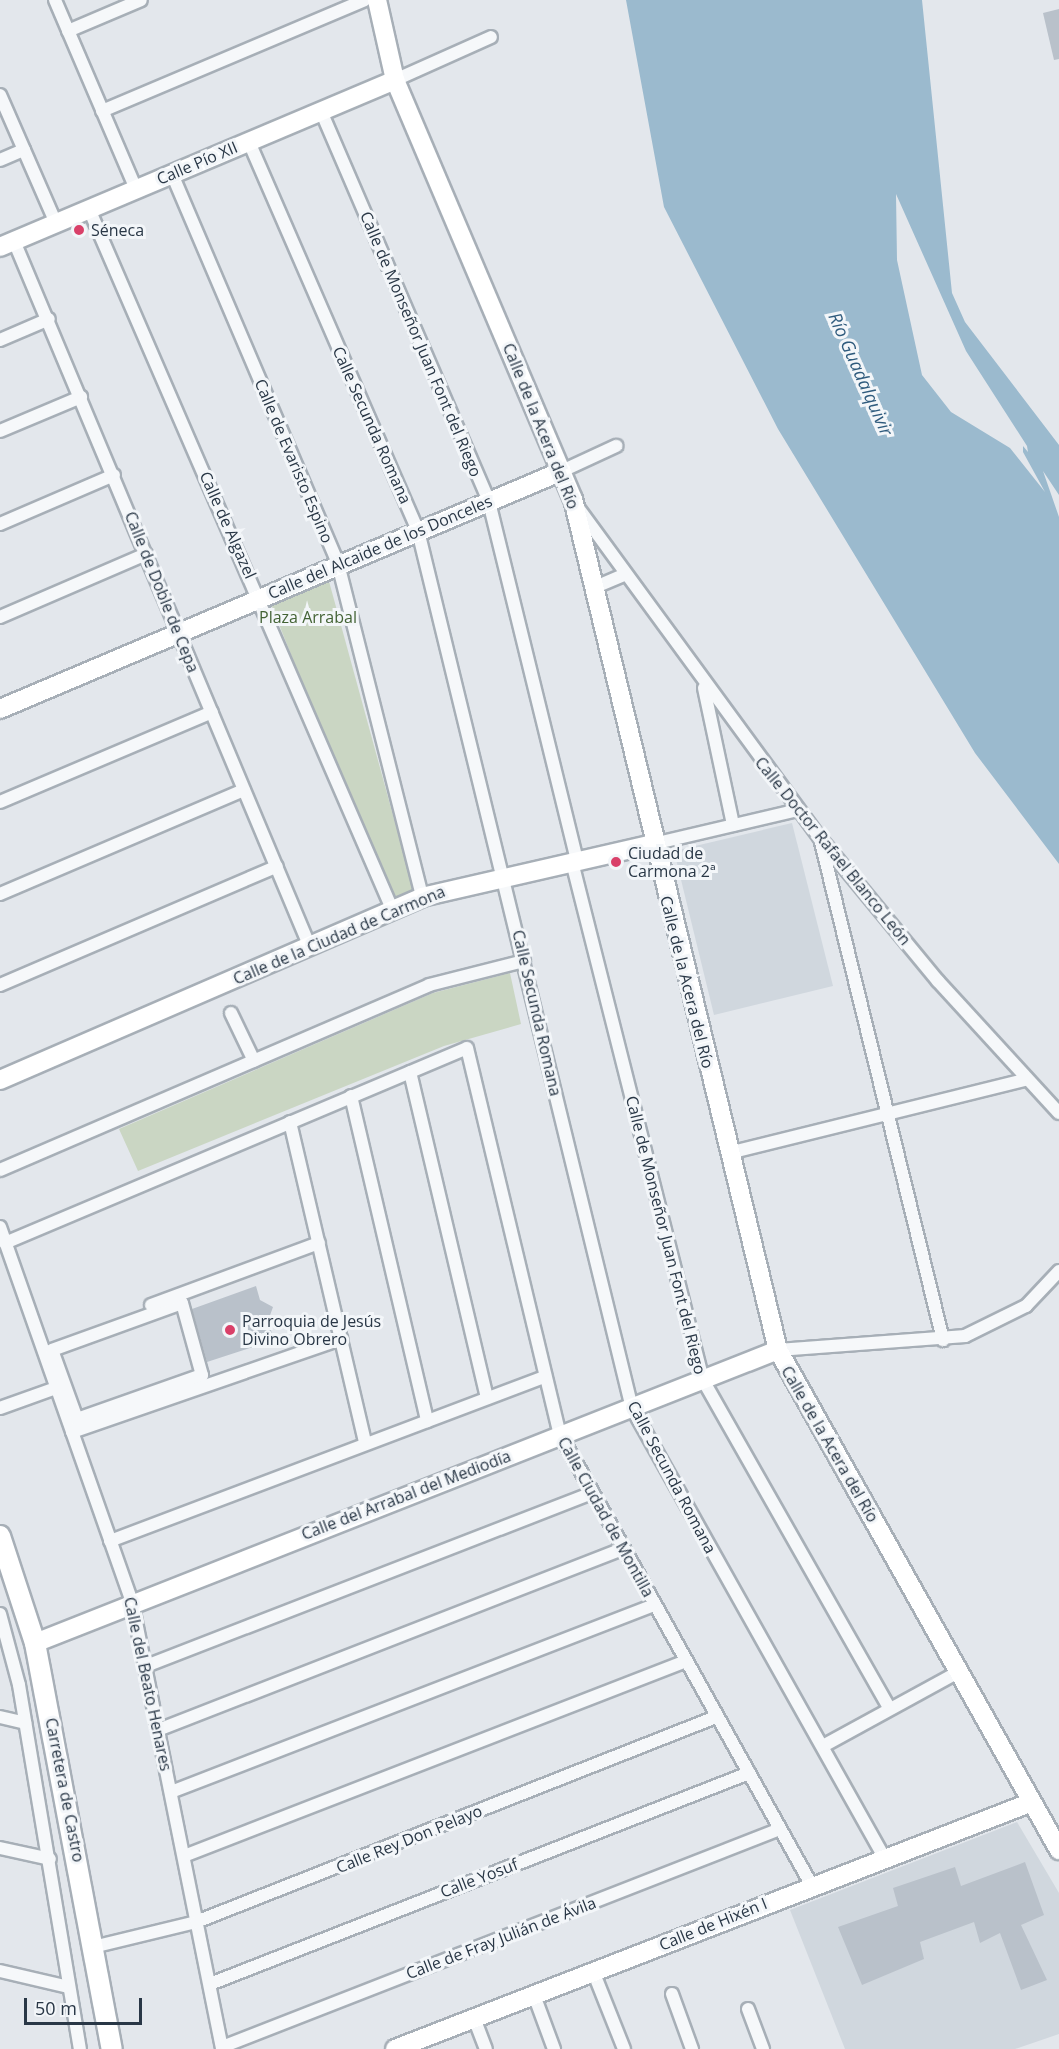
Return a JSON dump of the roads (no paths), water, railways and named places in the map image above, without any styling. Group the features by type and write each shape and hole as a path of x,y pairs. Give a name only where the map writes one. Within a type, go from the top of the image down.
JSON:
{"main road":[{"name":"Carretera de Castro","path":"0,1536 35,1644 97,1946 112,2049"}],"street":[{"path":"55,0 136,189"},
{"path":"68,31 141,0"},
{"path":"102,111 365,0"},
{"name":"Calle de la Acera del Río","path":"377,0 395,80 573,499 653,844 778,1350 1059,1850"},
{"path":"395,80 491,37"},
{"name":"Calle Pío XII","path":"7,244 395,80"},
{"path":"0,95 56,223"},
{"name":"Calle de Monseñor Juan Font del Riego","path":"321,111 489,501 574,861 703,1380 890,1709"},
{"name":"Calle Secunda Romana","path":"249,142 418,531 505,875 632,1408 884,1857"},
{"path":"0,160 24,150"},
{"name":"Calle de Evaristo Espino","path":"172,174 338,564 422,897"},
{"name":"Calle de Algazel","path":"89,209 259,597 392,909"},
{"name":"Calle de Doble de Cepa","path":"7,244 49,319 309,945"},
{"path":"0,340 49,319"},
{"path":"0,431 81,397"},
{"path":"562,471 616,446"},
{"name":"Calle del Alcaide de los Donceles","path":"0,709 259,597 562,471"},
{"path":"0,524 114,475"},
{"name":"Calle Doctor Rafael Blanco León","path":"573,499 623,575 820,838 1059,1113"},
{"path":"0,617 146,554"},
{"path":"593,588 623,575"},
{"path":"703,684 733,825"},
{"path":"0,801 212,712"},
{"path":"0,894 244,790"},
{"name":"Calle de la Ciudad de Carmona","path":"0,1080 422,897 505,875 798,810"},
{"path":"820,838 943,1340"},
{"path":"0,985 277,867"},
{"path":"0,1170 429,985 524,961"},
{"path":"231,1013 254,1061"},
{"name":"Calle Ciudad de Montilla","path":"410,1072 466,1048 544,1377 560,1434 622,1549 811,1884"},
{"path":"5,1242 410,1072 487,1398"},
{"path":"729,1153 1028,1079"},
{"path":"351,1096 427,1421"},
{"path":"290,1122 365,1443"},
{"name":"Calle del Beato Henares","path":"0,1227 44,1346 56,1388 132,1602 222,2048"},
{"path":"44,1346 319,1243"},
{"path":"778,1350 943,1340 1005,1320 1059,1270"},
{"path":"182,1303 202,1375 76,1419 52,1350 182,1303"},
{"path":"72,1432 341,1339"},
{"name":"Calle del Arrabal del Mediodía","path":"35,1644 132,1602 778,1350"},
{"path":"110,1541 544,1377"},
{"path":"0,1408 56,1388"},
{"path":"146,1666 591,1493"},
{"path":"158,1730 622,1549"},
{"path":"171,1792 654,1605"},
{"path":"1,1618 25,1723 51,1859 80,2049"},
{"path":"184,1857 686,1661"},
{"path":"823,1746 958,1672"},
{"path":"0,1717 25,1723"},
{"name":"Calle Rey Don Pelayo","path":"97,1946 196,1923 716,1717"},
{"name":"Calle Yosuf","path":"210,1984 749,1773"},
{"name":"Calle de Hixén I","path":"395,2049 416,2045 474,2018 811,1884 1032,1802"},
{"name":"Calle de Fray Julián de Ávila","path":"222,2048 780,1829"},
{"path":"0,1848 51,1859"},
{"path":"0,1971 69,1987"},
{"path":"593,1971 624,2049"},
{"path":"672,1994 692,2049"},
{"path":"534,1995 554,2049"},
{"path":"748,2009 763,2049"},
{"path":"474,2018 486,2049"}],"water":[{"name":"Río Guadalquivir","path":"626,0 922,0 952,293 965,322 1059,445 1059,495 1043,471 1059,517 1059,864 975,753 778,429 664,207","holes":["896,194 966,351 1027,446 1028,452 1023,446 1023,452 1045,492 1010,448 951,412 922,375 897,260"]}],"place":[{"name":"Séneca","path":"79,230"},
{"name":"Ciudad de Carmona 2ª","path":"616,862"},
{"name":"Parroquia de Jesús Divino Obrero","path":"230,1330"}],"park label":[{"name":"Plaza Arrabal","path":"308,617"}]}
